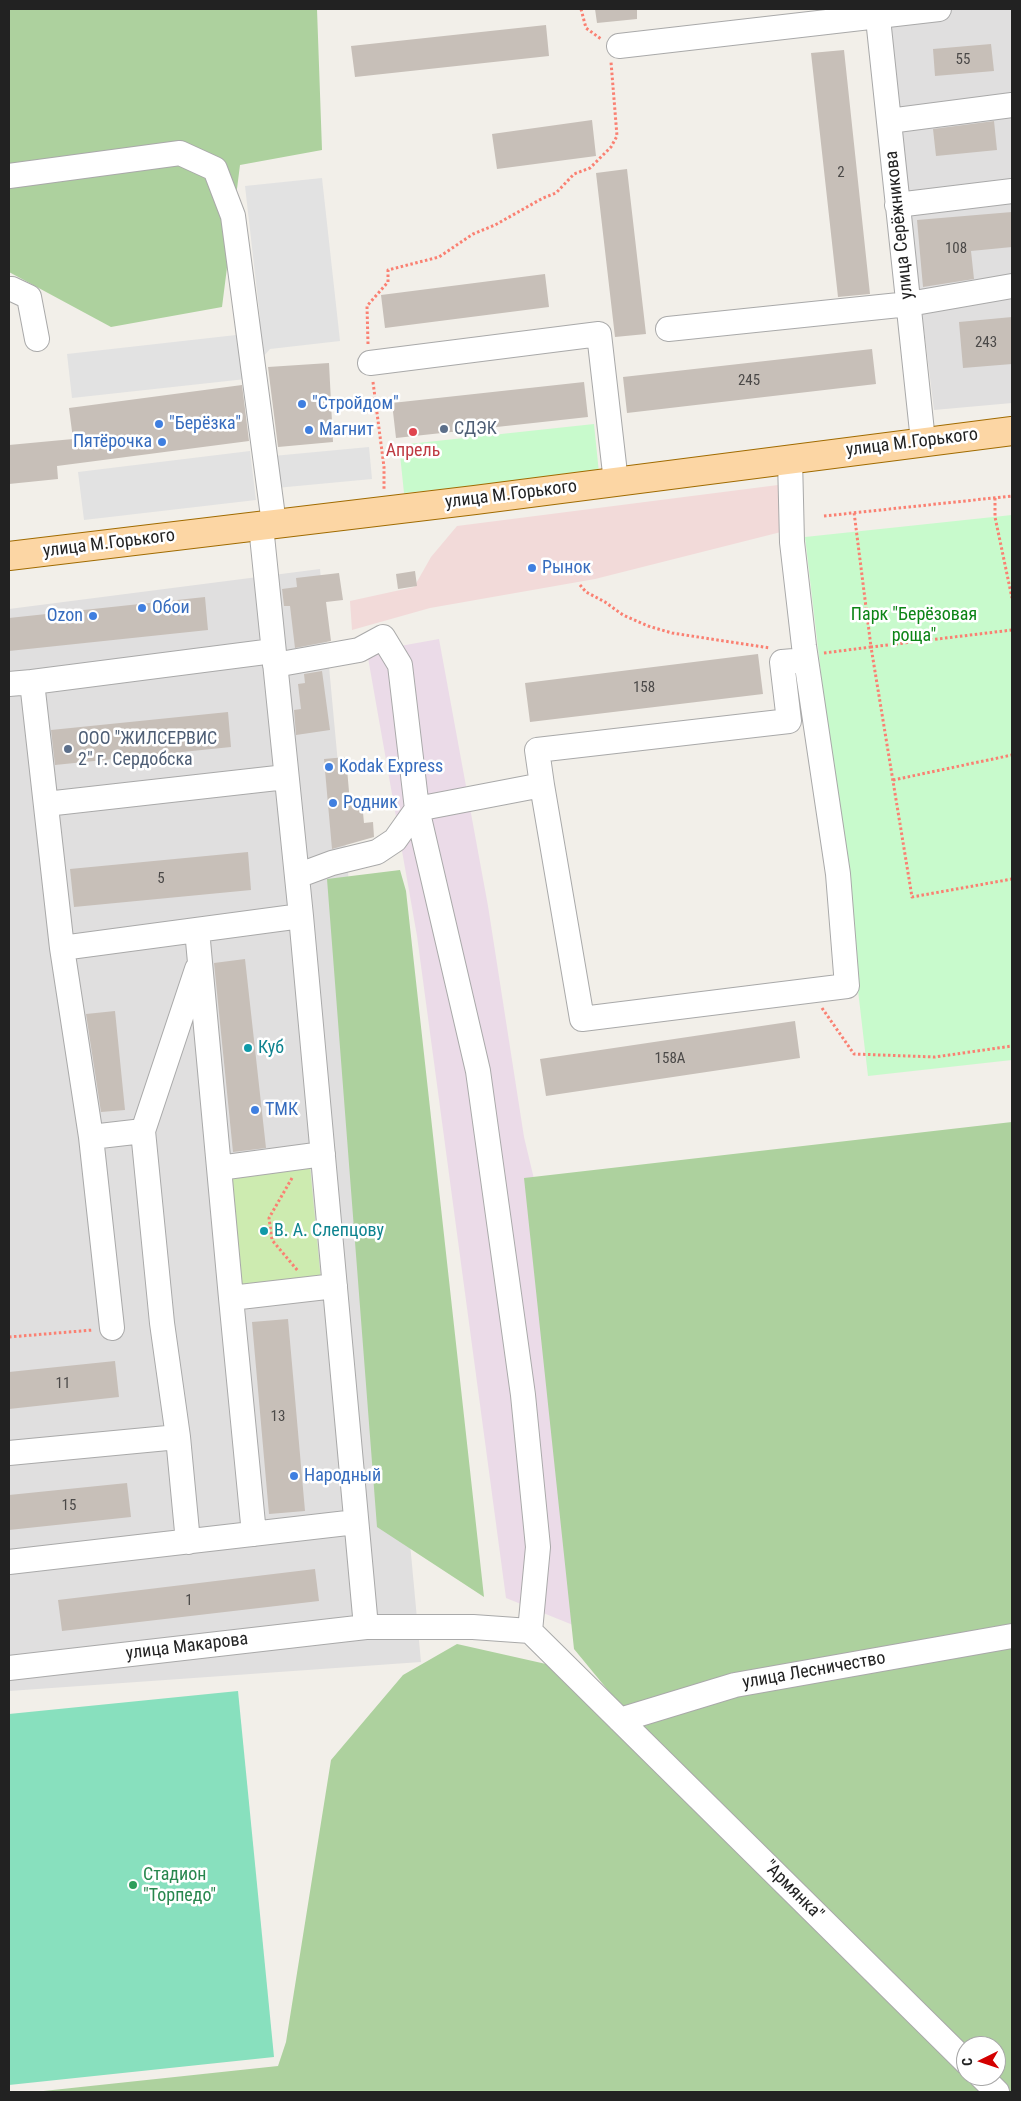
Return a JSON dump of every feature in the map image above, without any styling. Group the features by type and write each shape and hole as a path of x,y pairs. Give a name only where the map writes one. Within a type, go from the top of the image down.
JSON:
{"main road":[{"name":"улица М.Горького","path":"9,556 385,511 1012,431"}],"street":[{"path":"611,49 877,13 939,9"},
{"name":"улица Серёжникова","path":"877,13 923,441"},
{"path":"889,121 1012,105"},
{"path":"9,176 180,154 215,169 233,216 268,525 274,658 297,876 324,1287 356,1522 366,1627"},
{"path":"897,205 1012,191"},
{"path":"668,329 909,304 1012,286"},
{"path":"9,289 12,288 29,297 37,339"},
{"path":"370,363 599,334 616,482"},
{"path":"790,459 792,542 805,653 838,874 847,986 811,992 582,1019 537,750 789,721 782,662 805,653"},
{"path":"112,1328 91,1138 62,948 46,804 20,683 359,650 383,637 400,665 417,809 478,1071 523,1395 538,1547 530,1631"},
{"path":"46,804 286,777"},
{"path":"297,876 377,852 395,840 417,809 542,786"},
{"path":"62,948 300,916"},
{"path":"198,930 254,1534"},
{"path":"188,1542 178,1437 162,1323 143,1131 200,960"},
{"path":"91,1138 143,1131"},
{"path":"219,1168 314,1156"},
{"path":"231,1298 324,1287"},
{"path":"9,1453 178,1437"},
{"path":"9,1562 356,1522"},
{"name":"улица Макарова","path":"9,1668 366,1627 473,1627 530,1631"},
{"name":"\"Армянка\"","path":"530,1631 956,2052"},
{"name":"улица Лесничество","path":"620,1720 735,1685 1012,1636"}],"path":[{"path":"385,511 384,467 370,363 367,306 388,282 388,270 439,257 473,234 495,225 543,198 556,193 574,174 590,168 611,147 617,136 611,49 586,28 581,9"},
{"path":"824,516 1012,496"},
{"path":"995,498 995,517 1012,598"},
{"path":"854,512 871,648 912,897 1012,879"},
{"path":"580,585 586,592 605,602 623,615 648,626 672,633 805,653 819,654 1012,630"},
{"path":"892,780 1012,755"},
{"path":"811,992 854,1054 935,1057 1012,1046"},
{"path":"314,1156 269,1218 272,1240 324,1287"},
{"path":"9,1337 112,1328"}],"shaded area":[{"path":"884,9 1012,9 1012,403 934,410"},
{"path":"322,178 340,341 270,349 261,359 255,378 72,398 67,354 254,333 260,318 245,186"},
{"path":"369,447 372,479 276,488 273,456"},
{"path":"250,451 256,500 84,520 78,472"},
{"name":"Рынок","path":"778,485 781,532 595,579 430,608 352,630 350,601 414,587 431,557 457,526"},
{"path":"320,569 421,1662 9,1691 9,609"},
{"path":"439,639 488,906 524,1137 539,1200 573,1625 506,1598 417,936 367,652"}],"green space":[{"path":"9,9 317,9 322,150 240,165 222,307 111,327 9,272"},
{"path":"594,424 599,473 404,493 399,445"},
{"name":"Парк \"Берёзовая роща\"","path":"1012,515 1012,1060 868,1076 805,537"},
{"path":"400,870 406,891 484,1597 377,1527 327,879"},
{"path":"1012,1122 1012,2092 1009,2092 1003,2086 1006,2086 1006,2036 956,2036 630,1717 574,1649 524,1178"},
{"path":"310,1166 321,1280 242,1287 232,1174"},
{"path":"457,1644 546,1664 611,1723 956,2064 956,2086 978,2086 984,2092 34,2092 278,2066 286,2042 331,1760 403,1675"},
{"name":"Стадион \"Торпедо\"","path":"238,1691 274,2057 9,2085 9,1714"}],"building":[{"path":"595,9 637,9 637,19 597,23"},
{"path":"546,25 549,56 355,77 351,46"},
{"path":"991,44 994,71 935,76 933,49"},
{"path":"844,50 870,294 838,297 811,53"},
{"path":"592,120 596,156 497,169 492,134"},
{"path":"994,121 997,150 936,156 933,129"},
{"path":"627,169 646,334 615,337 596,173"},
{"path":"1012,212 1012,247 971,251 974,279 923,287 917,220"},
{"path":"545,274 549,307 385,328 381,295"},
{"path":"1012,317 1012,364 963,368 959,322"},
{"path":"872,349 876,384 627,413 623,377"},
{"name":"\"Стройдом\"","path":"329,363 333,442 278,447 268,367"},
{"path":"584,382 588,417 396,438 392,403"},
{"name":"\"Берёзка\"","path":"242,385 249,441 57,466 58,479 9,484 9,445 73,439 69,408"},
{"path":"415,571 417,586 398,589 396,574"},
{"path":"339,573 343,600 326,602 331,641 295,648 290,606 284,606 282,589 297,587 296,578"},
{"path":"205,597 208,630 9,651 9,618"},
{"path":"758,654 763,694 530,722 525,683"},
{"path":"322,671 330,730 296,735 294,710 301,709 298,684 305,683 304,674"},
{"path":"228,712 231,747 55,765 51,730"},
{"path":"346,757 350,803 362,802 364,823 373,822 374,837 332,849 324,759"},
{"path":"248,852 251,890 74,907 70,869"},
{"path":"245,959 266,1148 233,1152 214,963"},
{"path":"115,1011 125,1110 101,1112 86,1014"},
{"path":"795,1021 800,1058 546,1096 540,1059"},
{"path":"288,1319 305,1511 269,1514 252,1322"},
{"path":"115,1361 119,1397 9,1409 9,1372"},
{"path":"127,1483 131,1517 9,1530 9,1495"},
{"path":"315,1569 319,1601 62,1631 58,1600"}],"place":[{"name":"\"Стройдом\"","path":"302,404"},
{"name":"\"Берёзка\"","path":"159,424"},
{"name":"СДЭК","path":"444,429"},
{"name":"Магнит","path":"309,430"},
{"name":"Апрель","path":"413,432"},
{"name":"Пятёрочка","path":"162,442"},
{"name":"Рынок","path":"532,568"},
{"name":"Обои","path":"142,608"},
{"name":"Ozon","path":"93,616"},
{"name":"ООО \"ЖИЛСЕРВИС 2\" г. Сердобска","path":"68,749"},
{"name":"Kodak Express","path":"329,767"},
{"name":"Родник","path":"333,803"},
{"name":"Куб","path":"248,1048"},
{"name":"ТМК","path":"255,1110"},
{"name":"В. А. Слепцову","path":"264,1231"},
{"name":"Народный","path":"294,1476"},
{"name":"Стадион \"Торпедо\"","path":"133,1885"}]}
